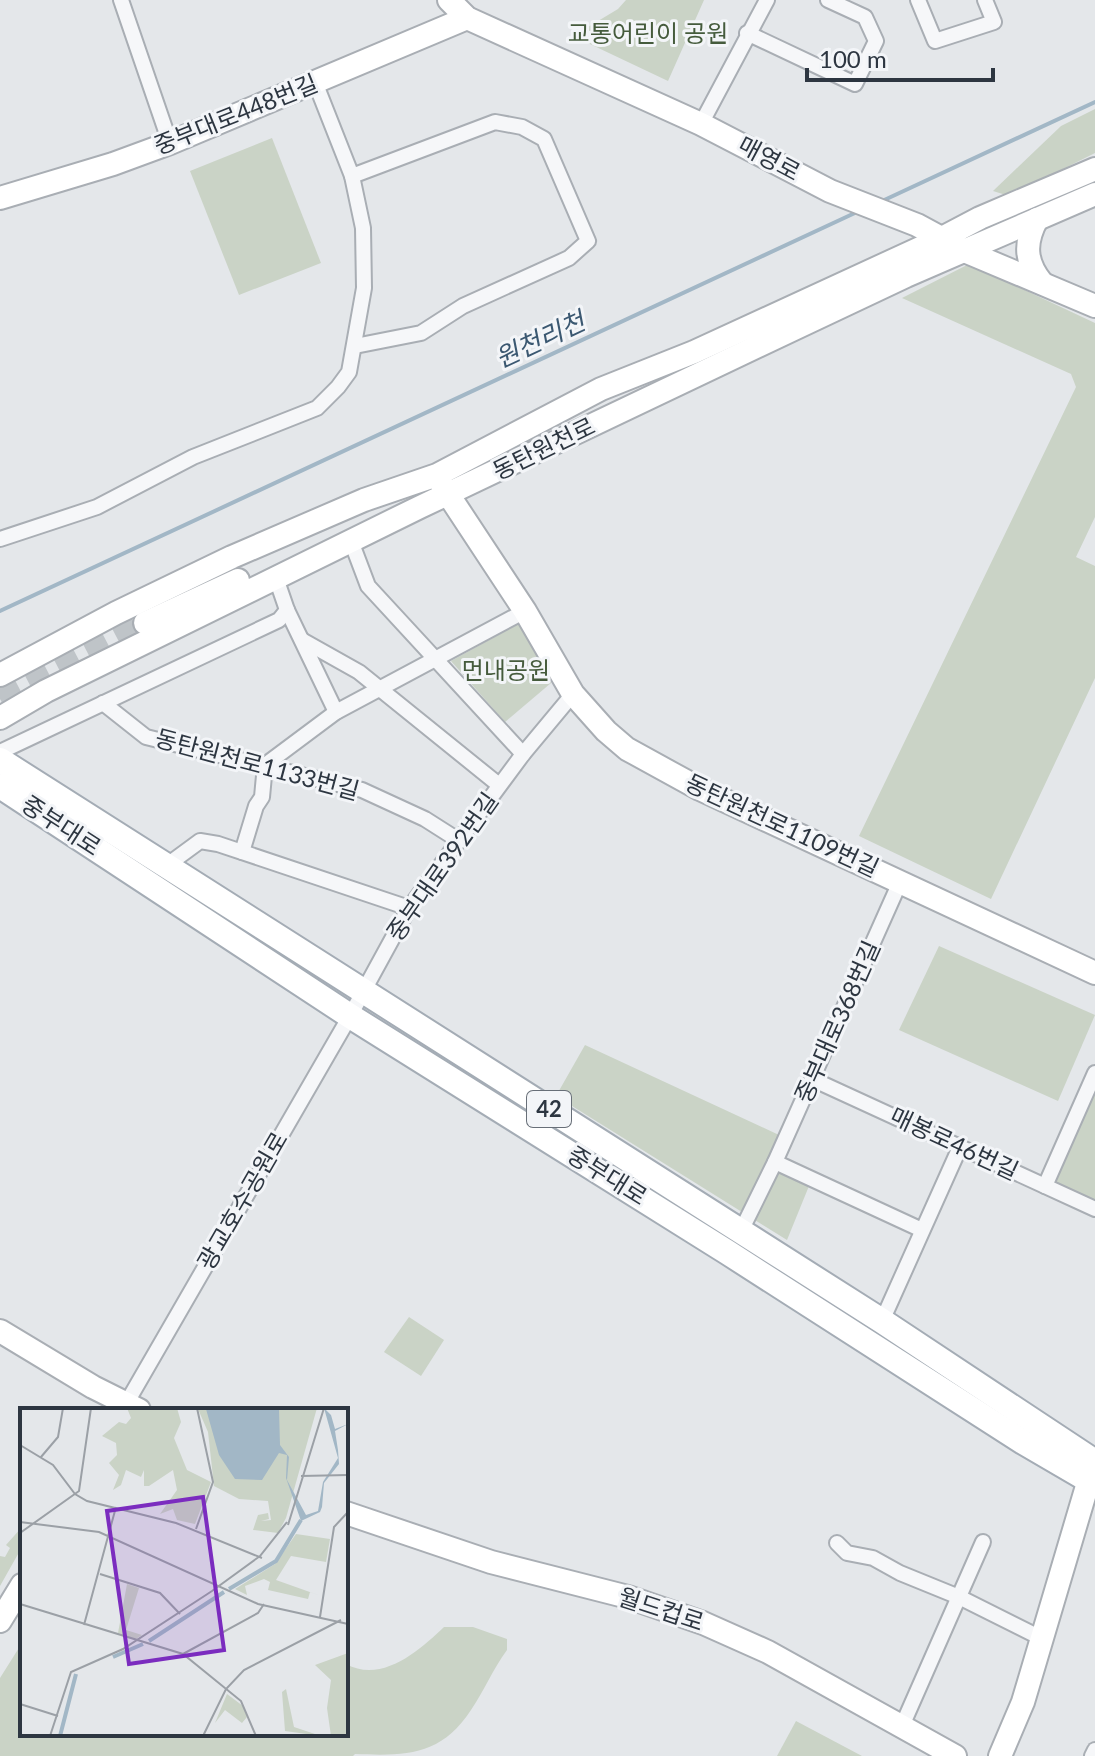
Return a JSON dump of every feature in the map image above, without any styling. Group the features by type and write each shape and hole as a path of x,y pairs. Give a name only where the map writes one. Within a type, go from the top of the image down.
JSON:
{"main road":[{"name":"중부대로","path":"0,760 882,1321 1029,1432"},
{"name":"중부대로","path":"0,786 350,1016 714,1243 1094,1470"}],"street":[{"path":"121,0 170,143"},
{"name":"매영로","path":"449,0 467,18 701,124 830,191 917,225 967,252 1095,306"},
{"path":"701,124 767,0"},
{"path":"747,33 855,84 876,41 865,17 828,0"},
{"path":"918,0 935,41 994,22 985,0"},
{"name":"중부대로448번길","path":"0,198 113,164 170,143 467,18"},
{"path":"0,539 97,507 193,457 317,408 349,372 364,288 363,228 352,176 315,82"},
{"path":"352,176 495,122 522,127 544,139 588,241 569,258 463,306 421,333 355,346"},
{"name":"동탄원천로","path":"0,718 46,691 351,541 601,389 694,352 980,218 1095,169"},
{"name":"동탄원천로","path":"0,675 116,613 232,557 364,500 442,486 1095,194"},
{"path":"1037,219 1028,239 1027,256 1042,283"},
{"path":"141,618 442,486"},
{"name":"동탄원천로1109번길","path":"442,486 525,611 573,694 627,749 700,789 1095,973"},
{"path":"351,541 368,586 523,754"},
{"path":"276,578 287,610 336,712"},
{"path":"0,752 279,620 287,610"},
{"path":"242,852 256,806 262,797 265,765 336,712 525,611"},
{"name":"중부대로392번길","path":"302,640 381,688 499,785"},
{"name":"중부대로392번길","path":"363,992 409,908 499,785 573,694"},
{"name":"동탄원천로1133번길","path":"103,703 146,737 362,790 425,819 458,840"},
{"path":"166,866 200,841 218,844 409,908"},
{"name":"중부대로368번길","path":"741,1231 900,882"},
{"name":"광교호수공원로","path":"129,1408 363,992"},
{"path":"1045,1186 1095,1073"},
{"name":"매봉로46번길","path":"812,1079 1095,1209"},
{"path":"882,1321 960,1147"},
{"path":"775,1162 922,1230"},
{"path":"0,1331 129,1408"},
{"path":"1000,1756 1023,1702 1094,1470"},
{"name":"월드컵로","path":"348,1514 491,1562 628,1597 703,1623 768,1652 955,1756"},
{"path":"902,1726 983,1542"},
{"path":"837,1543 847,1553 873,1558 1043,1639"},
{"path":"0,1621 20,1588"},
{"path":"1092,1756 1095,1750"}],"green space":[{"name":"교통어린이 공원","path":"626,0 704,0 668,81 573,36 618,9"},
{"path":"1095,109 1095,153 1009,196 993,191 1061,126"},
{"path":"272,138 321,263 239,295 190,171"},
{"path":"969,264 1095,323 1095,517 1076,557 1095,566 1095,678 991,899 859,836 1076,387 1071,374 902,298"},
{"name":"먼내공원","path":"522,622 551,683 505,722 451,661"},
{"path":"939,946 1095,1015 1058,1101 899,1030"},
{"path":"585,1045 779,1135 767,1166 809,1186 787,1240 556,1096"},
{"path":"1095,1093 1095,1203 1053,1184"},
{"path":"409,1317 444,1340 421,1376 384,1352"},
{"path":"20,1529 20,1551 0,1586 0,1556 5,1557 10,1548 6,1545"},
{"path":"444,1627 473,1627 507,1639 507,1650 476,1703 459,1725 435,1745 421,1750 353,1756 0,1756 0,1678 20,1646 20,1736 348,1736 348,1665 373,1670 386,1667 400,1662"},
{"path":"796,1721 862,1756 777,1756"}],"waterway":[{"name":"원천리천","path":"880,202 1095,102"},
{"name":"원천리천","path":"0,611 857,212"}],"tunnel":[{"path":"0,699 145,623"}]}
